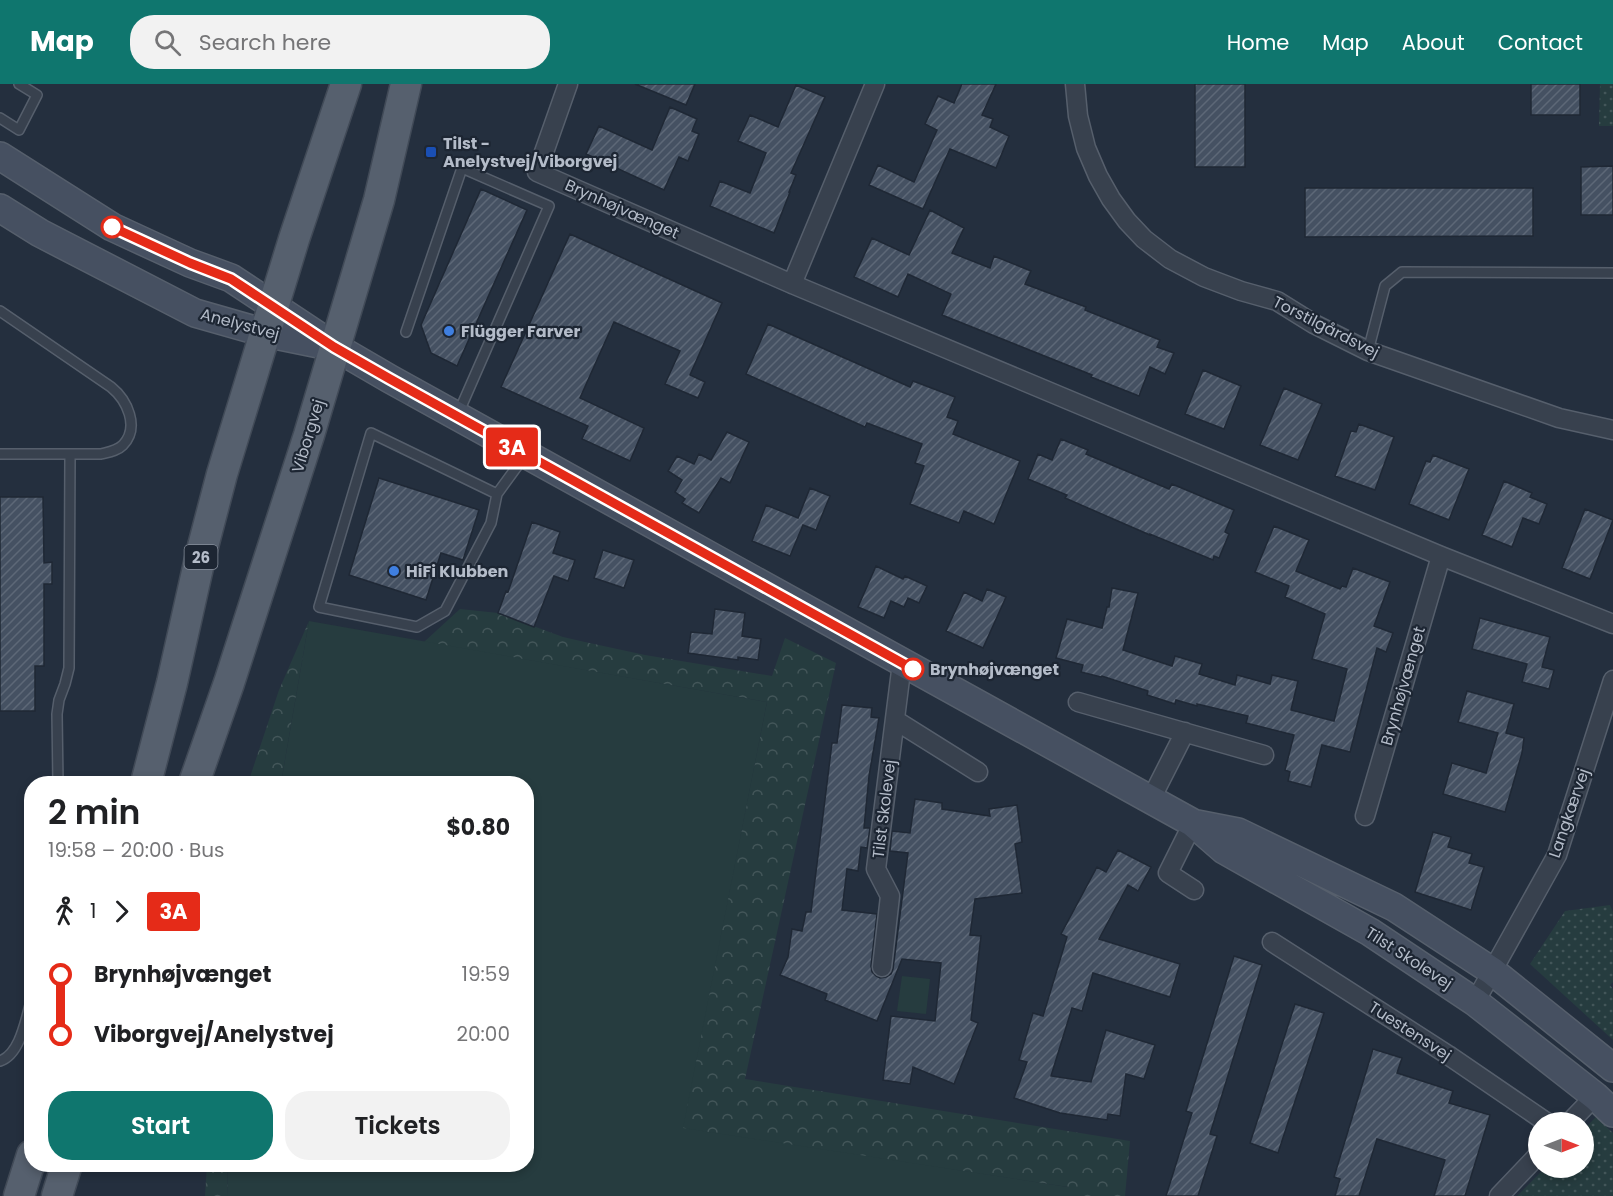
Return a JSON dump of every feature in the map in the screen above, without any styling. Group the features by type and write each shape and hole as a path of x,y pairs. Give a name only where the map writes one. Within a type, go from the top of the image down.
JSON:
{"main road":[{"name":"26","path":"148,776 222,474 294,239 346,84"},
{"name":"Viborgvej","path":"196,776 309,435 379,200 406,84"},
{"path":"19,1196 27,1172"},
{"path":"57,1196 64,1172"}],"street":[{"name":"Brynhøjvænget","path":"568,84 537,172 792,284 1441,556 1613,624"},
{"path":"792,284 875,84"},
{"name":"Torstilgårdsvej","path":"1075,84 1078,116 1086,148 1098,176 1111,199 1127,220 1144,239 1170,259 1204,277 1277,301 1314,324 1368,351 1559,418 1613,430"},
{"name":"Anelystvej","path":"0,156 112,227 231,279 269,320"},
{"name":"Anelystvej","path":"0,208 40,233 195,313 269,320 334,347"},
{"name":"Tilst Skolevej","path":"334,347 525,455 1193,823 1224,850 1370,932 1475,1002 1604,1105"},
{"name":"Brynhøjvænget","path":"1365,816 1441,556"},
{"name":"Tilst Skolevej","path":"882,967 890,896 876,869 902,663"},
{"name":"Langkærvej","path":"1475,1002 1557,855 1613,680"},
{"path":"1078,702 1264,755"},
{"path":"895,720 978,772"},
{"path":"1151,800 1185,732"},
{"name":"Tilst Skolevej","path":"1193,823 1238,832 1394,906 1492,971 1613,1068"},
{"path":"1193,823 1168,873 1194,890"},
{"name":"Tuestensvej","path":"1272,942 1448,1055 1531,1112"},
{"path":"1590,1112 1604,1105"},
{"path":"1499,1196 1528,1166"}],"lane":[{"path":"0,118 19,130 37,95 19,84"},
{"path":"406,332 462,168 549,206 457,416"},
{"path":"1368,351 1386,286 1402,273 1613,273"},
{"path":"0,311 119,394 125,402 130,426 128,437 122,446 113,452 0,454"},
{"path":"497,494 370,433 319,607 417,627 445,611 491,523 497,494 525,455"},
{"path":"58,776 57,714 69,668 70,454"},
{"path":"0,1061 12,1053 20,1040 24,1026"}],"green space":[{"path":"1600,84 1613,84 1613,126 1599,126"},
{"path":"460,609 498,613 563,637 645,655 772,676 785,638 836,663 745,1079 1130,1141 1125,1196 1068,1196 1068,1187 682,1129 767,702 424,642"},
{"path":"309,621 282,776 250,776 279,690"},
{"path":"309,621 767,702 683,1128 1068,1187 1068,1196 228,1196 227,1172 534,1172 534,776 282,776"},
{"path":"1610,905 1613,912 1613,982 1610,985 1613,989 1613,1040 1530,964 1565,911"},
{"path":"902,976 930,979 926,1014 897,1011"},
{"path":"1596,1117 1613,1133 1613,1196 1517,1196 1535,1178 1594,1178 1594,1119"},
{"path":"206,1172 227,1172 228,1196 205,1196"}],"building":[{"path":"635,84 695,84 686,105"},
{"path":"962,84 996,84 982,115 993,119 990,127 1009,136 996,168 950,149 923,209 869,185 878,165 914,182 937,130 925,124 938,96 954,103"},
{"path":"1195,84 1245,84 1245,167 1195,167"},
{"path":"1531,84 1580,84 1580,115 1531,115"},
{"path":"796,85 825,97 791,173 796,175 774,233 710,206 720,181 750,193 766,153 738,141 750,115 778,127"},
{"path":"670,107 697,119 692,131 699,134 688,161 679,157 664,190 586,154 599,126 652,150"},
{"path":"1613,166 1613,215 1581,215 1581,167"},
{"path":"1305,188 1533,188 1533,236 1305,237"},
{"path":"481,189 527,210 457,366 431,353 421,325"},
{"path":"930,210 964,228 952,253 990,268 994,256 1031,271 1025,284 1086,307 1085,310 1160,340 1157,347 1174,353 1165,374 1150,367 1139,396 942,315 951,294 908,274 898,297 854,277 872,238 909,255"},
{"path":"570,234 722,303 690,375 705,382 698,398 665,384 680,351 614,322 580,398 644,428 630,461 582,439 588,426 501,387"},
{"path":"768,324 910,387 913,381 955,397 947,417 958,421 953,434 1020,461 994,524 964,511 959,523 910,504 924,466 915,463 922,444 867,423 865,427 746,374"},
{"path":"1203,370 1241,386 1224,429 1185,414"},
{"path":"1284,388 1322,404 1298,460 1260,445"},
{"path":"1359,424 1394,437 1375,490 1335,476 1351,431 1356,432"},
{"path":"727,432 749,442 730,483 721,478 699,513 682,503 685,499 675,492 682,480 668,471 677,456 694,464 699,454 711,460"},
{"path":"1061,439 1088,450 1086,454 1169,489 1172,484 1234,510 1225,532 1229,534 1219,558 1214,556 1213,560 1150,535 1065,498 1067,495 1028,479 1038,454 1052,460"},
{"path":"1433,455 1469,469 1449,520 1409,504 1426,461 1430,462"},
{"path":"379,478 479,510 463,560 441,553 426,600 349,575"},
{"path":"1504,481 1532,493 1530,497 1547,504 1539,524 1523,518 1512,547 1482,535"},
{"path":"810,488 830,496 816,530 803,525 790,556 752,541 766,505 798,518"},
{"path":"0,497 43,497 44,563 52,562 52,584 44,584 44,666 35,666 35,711 0,711"},
{"path":"1585,509 1613,520 1590,579 1562,568"},
{"path":"532,522 560,532 553,553 575,560 568,581 554,576 534,627 498,613 506,591 508,592"},
{"path":"1274,526 1309,540 1296,571 1340,589 1342,586 1346,587 1353,568 1390,582 1374,626 1393,633 1386,652 1377,648 1350,752 1322,745 1311,787 1288,781 1290,772 1285,770 1294,735 1246,723 1248,716 1176,700 1175,704 1147,695 1148,691 1102,676 1081,672 1083,665 1056,658 1067,619 1102,628 1112,588 1138,593 1123,650 1172,666 1175,656 1202,664 1199,674 1235,685 1237,675 1270,684 1272,675 1298,681 1291,710 1334,721 1347,669 1312,659 1325,614 1285,597 1289,586 1255,572"},
{"path":"603,550 634,560 624,588 594,578"},
{"path":"876,566 903,579 905,576 927,586 919,603 908,598 904,607 891,601 884,618 858,607"},
{"path":"987,589 1006,597 983,648 946,631 964,592 982,601"},
{"path":"715,609 745,613 742,636 761,639 758,660 738,657 738,660 688,653 691,632 712,634"},
{"path":"1480,618 1550,637 1542,667 1554,670 1549,689 1522,682 1527,664 1472,649"},
{"path":"1467,691 1514,704 1506,733 1524,738 1505,812 1443,794 1452,763 1486,773 1498,733 1458,722"},
{"path":"842,705 872,708 871,717 879,718 869,776 864,828 870,828 867,848 861,847 858,871 847,869 842,910 877,914 871,966 876,976 886,977 893,969 908,853 890,851 892,831 910,833 915,799 942,803 942,809 990,816 989,809 1017,805 1022,842 1015,844 1022,893 975,899 970,935 981,936 971,1020 978,1023 954,1084 913,1067 910,1084 883,1080 891,1016 935,1021 941,963 902,959 877,1021 825,1000 827,994 780,975 788,957 792,929 802,931 806,912 811,912 832,743 837,743"},
{"path":"1433,832 1451,837 1448,847 1472,854 1469,863 1484,867 1471,910 1415,892"},
{"path":"1118,850 1151,867 1138,891 1128,885 1099,939 1180,964 1170,997 1093,973 1082,1011 1072,1008 1051,1076 1091,1082 1106,1030 1155,1045 1144,1079 1126,1074 1120,1116 1108,1114 1107,1120 1060,1113 1014,1098 1027,1062 1019,1060 1033,1013 1043,1016 1067,937 1061,934 1097,867 1106,872"},
{"path":"1234,956 1262,965 1210,1134 1217,1136 1198,1196 1166,1196 1192,1113 1186,1111"},
{"path":"1295,1004 1324,1013 1278,1153 1250,1143"},
{"path":"1373,1049 1402,1058 1397,1073 1453,1091 1449,1103 1490,1115 1465,1196 1434,1196 1445,1160 1377,1139 1359,1196 1335,1196 1340,1179 1334,1177"}],"bus line":[{"name":"3A","path":"112,227 231,279 334,347 913,669"}],"place":[{"name":"Tilst - Anelystvej/Viborgvej","path":"431,152"},
{"name":"Flügger Farver","path":"449,331"},
{"name":"HiFi Klubben","path":"394,571"},
{"name":"Brynhøjvænget","path":"913,669"}]}
